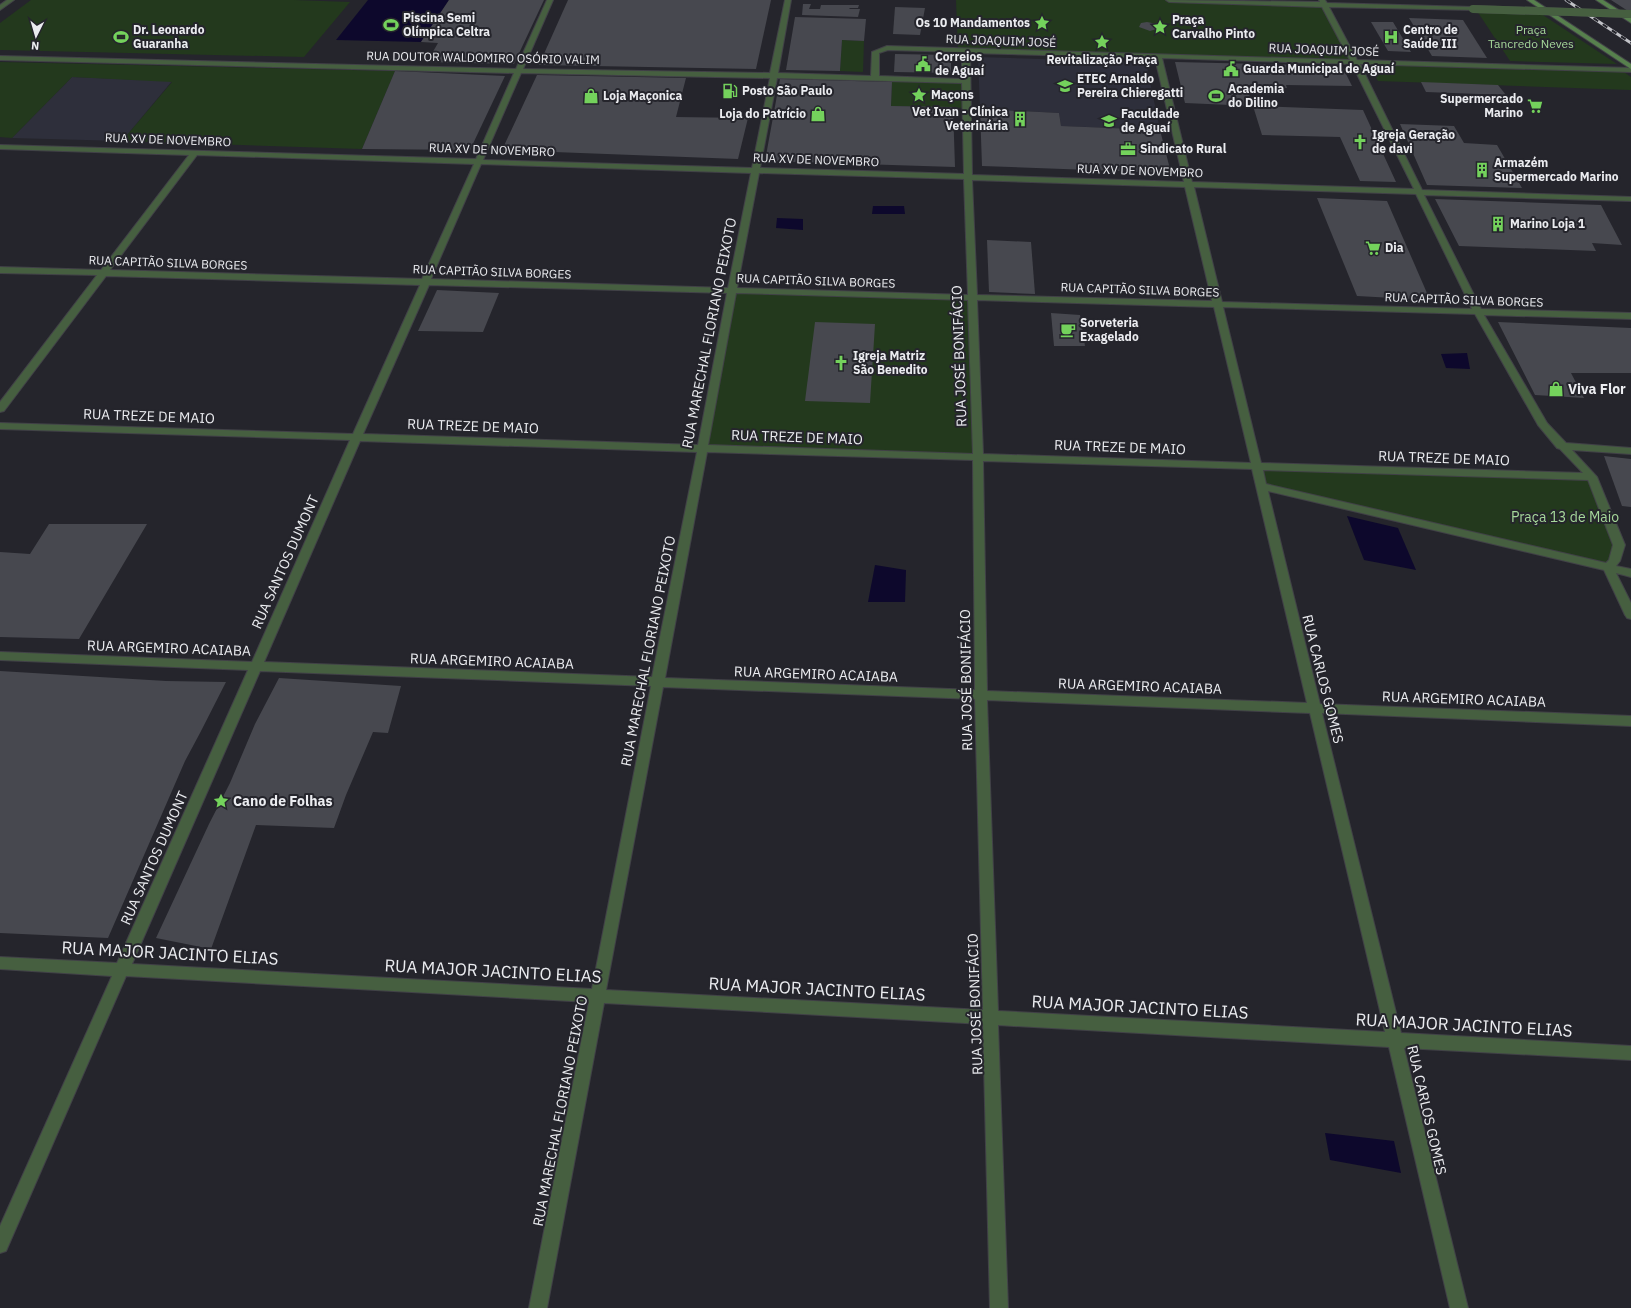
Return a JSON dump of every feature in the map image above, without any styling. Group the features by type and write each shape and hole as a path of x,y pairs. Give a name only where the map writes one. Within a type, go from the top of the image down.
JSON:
{"main road":[{"path":"1530,0 1631,69"},
{"path":"1599,0 1631,21"}],"street":[{"path":"0,8 11,0"},
{"name":"RUA SANTOS DUMONT","path":"0,1245 550,0"},
{"name":"RUA MARECHAL FLORIANO PEIXOTO","path":"538,1308 788,0"},
{"path":"1169,0 1323,2 1631,14"},
{"path":"1323,2 1355,62 1478,312 1543,425 1561,446 1592,477 1620,545 1614,561 1608,568"},
{"name":"RUA JOAQUIM JOSÉ","path":"874,78 876,52 887,48 1631,69"},
{"name":"RUA JOSÉ BONIFÁCIO","path":"966,51 968,177 978,458 981,695 999,1308"},
{"name":"RUA CARLOS GOMES","path":"1158,56 1459,1308"},
{"name":"RUA DOUTOR WALDOMIRO OSÓRIO VALIM","path":"0,58 217,62 518,71 773,75 966,81"},
{"name":"RUA XV DE NOVEMBRO","path":"0,147 1189,184 1631,200"},
{"path":"0,409 195,153"},
{"name":"RUA CAPITÃO SILVA BORGES","path":"0,270 1631,316"},
{"name":"RUA TREZE DE MAIO","path":"0,426 1592,477"},
{"path":"1561,446 1631,451"},
{"path":"1261,486 1631,573"},
{"path":"1608,568 1631,615"},
{"name":"RUA ARGEMIRO ACAIABA","path":"0,656 1631,721"},
{"name":"RUA MAJOR JACINTO ELIAS","path":"0,963 1631,1053"}],"shaded area":[{"name":"Piscina Semi Olímpica Celtra","path":"368,0 449,0 421,42 336,40"},
{"name":"ETEC Arnaldo Pereira Chieregatti","path":"978,57 1146,62 1160,130 1061,126 1059,113 980,109"},
{"path":"72,77 172,81 122,141 12,138"},
{"path":"873,206 904,206 905,214 872,214"},
{"path":"777,218 803,219 803,230 776,228"},
{"path":"1467,353 1470,369 1446,368 1441,354"},
{"path":"1347,516 1398,528 1416,570 1364,560"},
{"path":"875,565 906,570 905,602 868,602"},
{"path":"1325,1133 1394,1141 1401,1173 1330,1160"}],"green space":[{"name":"Dr. Leonardo Guaranha","path":"31,0 294,0 350,2 304,57 0,50 0,23"},
{"path":"956,0 1169,0 1324,3 1355,62 958,51"},
{"name":"Praça Tancredo Neves","path":"1477,11 1540,13 1617,64 1510,61"},
{"path":"842,40 864,41 863,72 840,71"},
{"path":"0,62 395,71 362,149 122,141 172,82 72,77 12,138 0,137"},
{"path":"1367,62 1621,70 1631,77 1631,90 1378,81"},
{"path":"892,79 966,81 966,108 891,106"},
{"path":"732,291 972,298 978,458 702,449"},
{"name":"Praça 13 de Maio","path":"1257,467 1592,477 1619,545 1608,568 1261,486"}],"building":[{"path":"449,0 544,0 514,64 427,62 438,43 421,42"},
{"path":"568,0 771,0 756,69 539,65"},
{"path":"1611,0 1631,0 1631,11 1628,11"},
{"path":"803,4 811,4 809,9 820,9 821,5 859,5 858,8 849,9 860,9 858,17 802,15"},
{"path":"895,7 925,8 920,35 893,34"},
{"path":"795,17 866,19 864,41 842,40 840,71 786,70"},
{"path":"1409,18 1463,20 1487,58 1432,56"},
{"path":"1147,22 1157,24 1160,28 1150,31 1139,27 1141,23"},
{"name":"Centro de Saúde III","path":"1371,22 1393,22 1411,52 1388,51"},
{"name":"Correios de Aguaí","path":"895,54 951,55 951,73 894,72"},
{"path":"1175,62 1342,66 1352,86 1286,85 1287,88 1247,88 1253,106 1185,103"},
{"path":"395,71 505,76 470,150 362,149"},
{"path":"537,75 686,78 676,117 748,118 738,159 502,150"},
{"path":"780,79 892,82 891,106 953,107 955,167 765,161"},
{"path":"1421,82 1498,85 1506,95 1426,92"},
{"path":"1253,106 1363,110 1396,182 1360,181 1340,137 1262,135"},
{"path":"980,109 1059,113 1061,126 1160,130 1171,173 982,166"},
{"path":"1400,124 1454,126 1464,143 1497,145 1522,188 1427,185"},
{"name":"Dia","path":"1317,198 1387,201 1430,300 1357,296"},
{"name":"Marino Loja 1","path":"1435,199 1601,205 1622,245 1592,243 1596,251 1459,246"},
{"path":"987,240 1031,242 1035,294 989,292"},
{"path":"437,290 499,293 483,332 418,331"},
{"name":"Sorveteria Exagelado","path":"1051,313 1080,315 1085,346 1054,346"},
{"name":"Igreja Matriz São Benedito","path":"815,322 875,324 870,403 805,401"},
{"path":"1498,322 1631,328 1631,373 1571,373 1584,398 1535,395"},
{"path":"1604,456 1631,459 1631,507 1622,506"},
{"path":"49,524 147,524 79,639 0,637 0,552 30,554"},
{"path":"0,671 166,681 226,682 185,761 108,938 0,933"},
{"path":"279,678 401,686 388,733 373,732 346,795 334,828 256,825 211,949 156,938 209,824 230,783 255,724"}],"railway":[{"path":"1566,0 1631,43"}],"place":[{"name":"Os 10 Mandamentos","path":"1042,23"},
{"name":"Piscina Semi Olímpica Celtra","path":"391,25"},
{"name":"Praça Carvalho Pinto","path":"1160,27"},
{"name":"Dr. Leonardo Guaranha","path":"121,37"},
{"name":"Centro de Saúde III","path":"1391,37"},
{"name":"Revitalização Praça","path":"1102,42"},
{"name":"Correios de Aguaí","path":"923,64"},
{"name":"Guarda Municipal de Aguaí","path":"1231,69"},
{"name":"ETEC Arnaldo Pereira Chieregatti","path":"1065,86"},
{"name":"Posto São Paulo","path":"730,91"},
{"name":"Maçons","path":"919,95"},
{"name":"Loja Maçonica","path":"591,96"},
{"name":"Academia do Dilino","path":"1216,96"},
{"name":"Supermercado Marino","path":"1535,106"},
{"name":"Loja do Patrício","path":"818,114"},
{"name":"Vet Ivan - Clínica Veterinária","path":"1020,119"},
{"name":"Faculdade de Aguaí","path":"1109,121"},
{"name":"Igreja Geração de davi","path":"1360,142"},
{"name":"Sindicato Rural","path":"1128,149"},
{"name":"Armazém Supermercado Marino","path":"1482,170"},
{"name":"Marino Loja 1","path":"1498,224"},
{"name":"Dia","path":"1373,248"},
{"name":"Sorveteria Exagelado","path":"1068,330"},
{"name":"Igreja Matriz São Benedito","path":"841,363"},
{"name":"Viva Flor","path":"1556,389"},
{"name":"Cano de Folhas","path":"221,801"}]}
